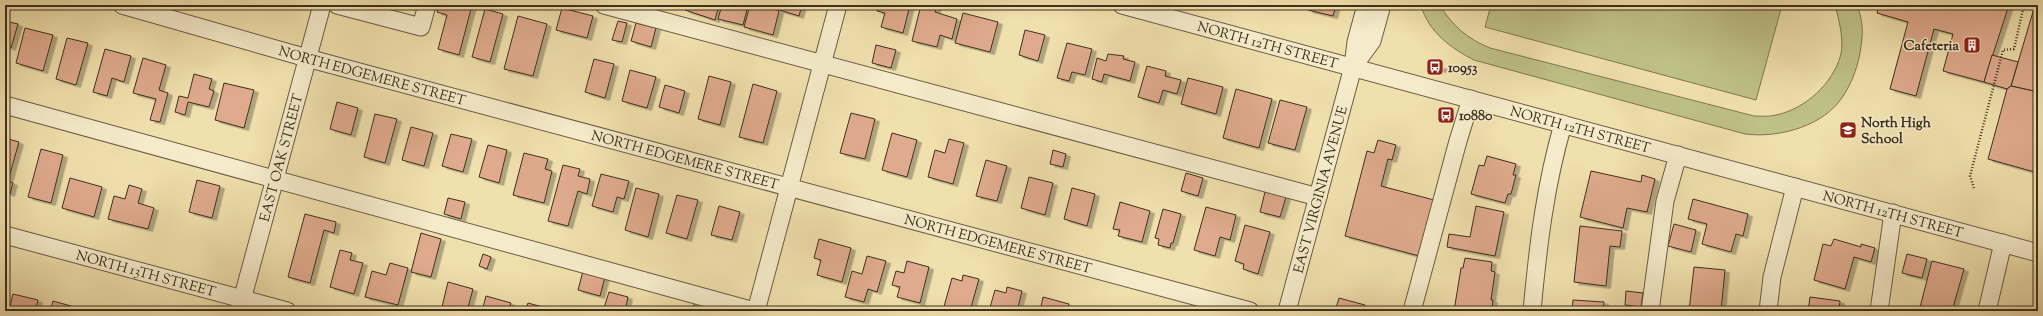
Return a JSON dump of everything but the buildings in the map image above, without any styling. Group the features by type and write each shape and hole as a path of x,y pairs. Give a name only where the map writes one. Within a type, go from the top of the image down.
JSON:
{"street":[{"name":"NORTH EDGEMERE STREET","path":"122,5 307,58 1250,311"},
{"name":"EAST OAK STREET","path":"240,305 276,179 322,5"},
{"path":"337,5 421,27 427,5"},
{"path":"604,5 1318,197"},
{"path":"5,105 755,311 838,5"},
{"name":"NORTH 12TH STREET","path":"1122,5 2038,252"},
{"name":"EAST VIRGINIA AVENUE","path":"1287,311 1353,67 1356,42 1366,5"},
{"name":"EAST VIRGINIA AVENUE","path":"1353,67 1372,41 1382,5"},
{"path":"1412,311 1458,141 1471,99"},
{"path":"1532,311 1539,234 1546,193 1563,124"},
{"path":"1650,311 1665,201 1678,155"},
{"path":"1768,311 1772,277 1794,187"},
{"path":"1879,311 1892,213"},
{"name":"NORTH 13TH STREET","path":"5,235 240,305 287,311"},
{"path":"1987,311 2003,243"}],"path":[{"path":"1974,188 1970,176 2003,50 2014,49 2024,5"}],"green space":[{"path":"1421,5 1440,5 1461,31 1490,48 1754,116 1773,116 1787,112 1807,101 1825,85 1837,65 1842,48 1841,30 1835,5 1857,5 1861,18 1862,34 1859,59 1855,73 1842,98 1829,112 1808,125 1783,133 1757,135 1745,134 1474,60 1457,50 1435,31 1424,15"},
{"path":"1491,5 1782,5 1756,100 1485,27"}],"place":[{"name":"Cafeteria","path":"1972,45"},
{"name":"10953","path":"1435,67"},
{"name":"10880","path":"1446,115"},
{"name":"North High School","path":"1848,130"}]}
